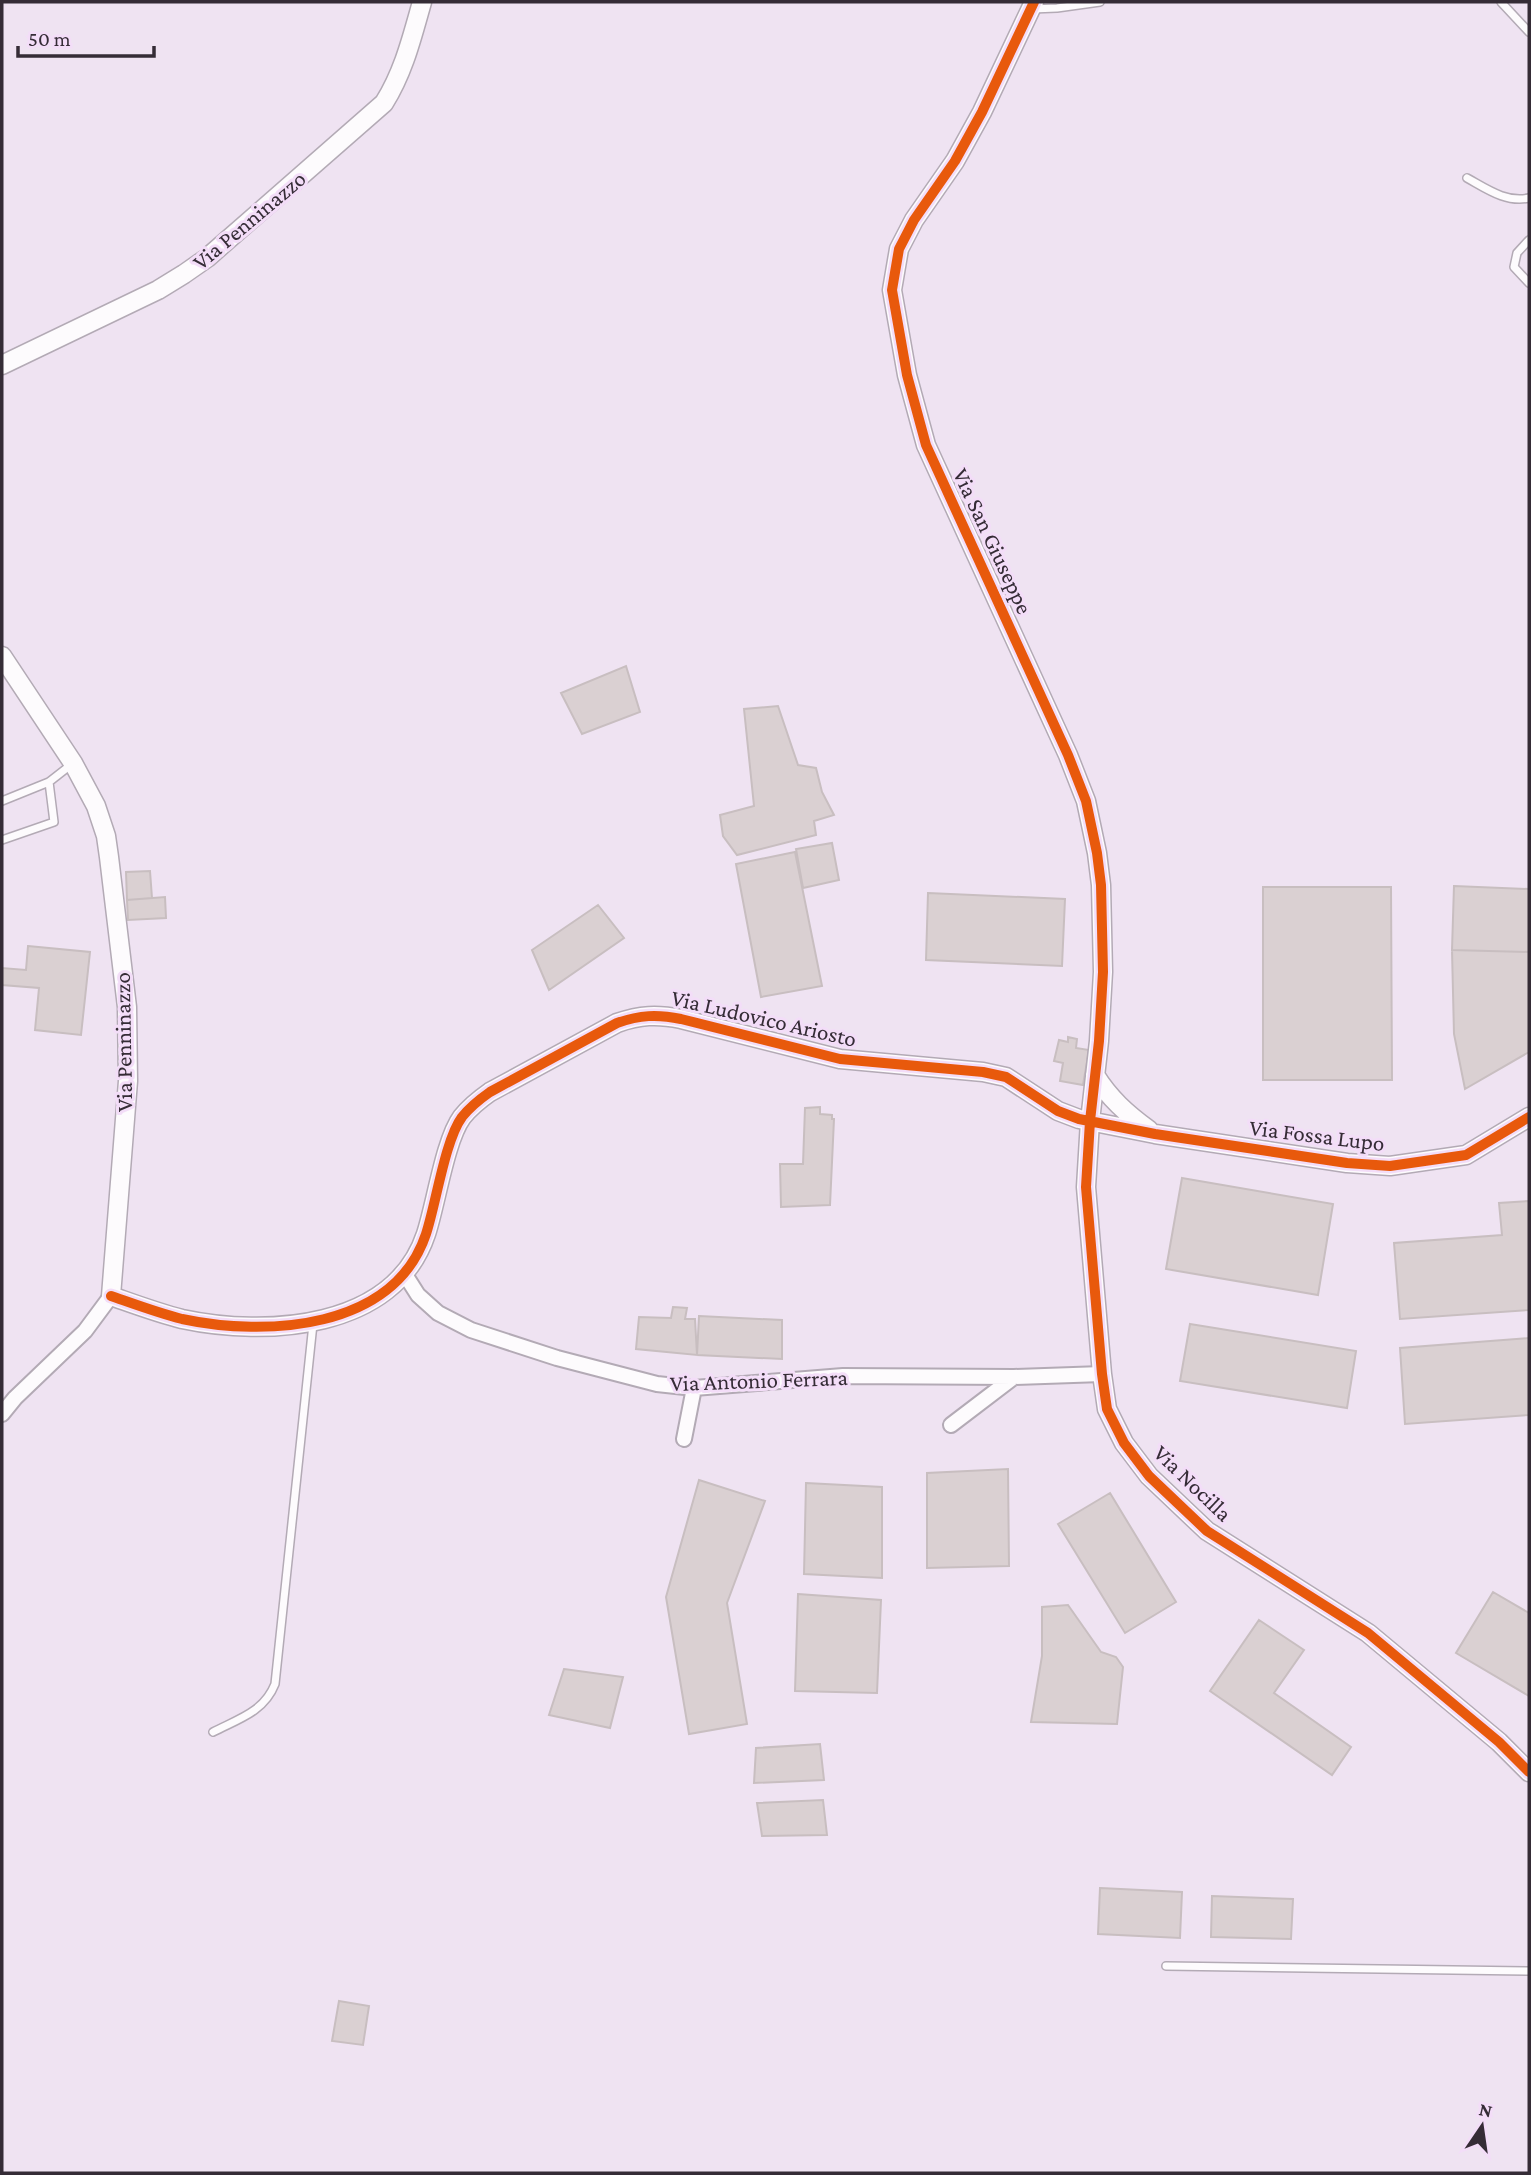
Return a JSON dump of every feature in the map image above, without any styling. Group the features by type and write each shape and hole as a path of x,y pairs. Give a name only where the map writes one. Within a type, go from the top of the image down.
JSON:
{"street":[{"name":"Via Penninazzo","path":"2,365 158,289 207,258 384,103 396,84 405,61 422,2"},
{"name":"Via San Giuseppe","path":"1033,5 956,161 914,220 904,239 892,290 907,375 926,445 1068,755 1086,801 1101,885 1103,972 1090,1121"},
{"name":"Via Penninazzo","path":"2,656 73,763 96,806 106,836 127,1007 128,1081 111,1296"},
{"name":"Via Ludovico Ariosto","path":"111,1296 156,1312 209,1323 254,1326 313,1322 347,1313 375,1299 415,1260 426,1235 453,1139 461,1119 475,1103 490,1092 617,1023 639,1015 661,1015 839,1059 984,1072 1006,1077 1058,1111 1090,1121"},
{"path":"1095,1075 1105,1091 1126,1113 1155,1134"},
{"name":"Via Fossa Lupo","path":"1090,1121 1155,1134 1390,1167 1466,1154 1529,1117"},
{"name":"Via Nocilla","path":"1090,1121 1086,1187 1102,1374 1107,1409 1124,1443 1149,1476 1206,1531 1368,1633 1499,1742 1529,1772"},
{"name":"Via Antonio Ferrara","path":"404,1273 418,1295 438,1313 471,1330 582,1365 657,1384 694,1388 842,1376 1014,1377 1102,1374"},
{"path":"2,1414 15,1398 85,1331 111,1296"},
{"path":"951,1425 1014,1377"},
{"path":"684,1438 694,1388"}],"lane":[{"path":"1033,5 1057,8 1100,2"},
{"path":"1501,2 1529,32"},
{"path":"1467,178 1500,196 1518,201 1529,198"},
{"path":"1529,240 1517,253 1514,267 1529,283"},
{"path":"2,801 49,782 73,763"},
{"path":"2,840 54,822 49,782"},
{"path":"213,1732 262,1706 270,1698 275,1684 313,1322"},
{"path":"1167,1966 1529,1971"}],"building":[{"path":"626,666 640,712 582,734 561,693"},
{"path":"778,706 798,765 816,768 822,792 834,815 814,821 816,835 737,855 723,836 720,815 754,806 744,709"},
{"path":"832,843 839,880 803,888 796,849"},
{"path":"795,852 822,986 761,997 736,864"},
{"path":"150,871 152,898 127,900 126,872"},
{"path":"1454,886 1529,889 1529,952 1452,950"},
{"path":"1263,887 1391,887 1392,1080 1263,1080"},
{"path":"928,893 1065,899 1062,966 926,960"},
{"path":"165,897 166,918 128,920 127,900"},
{"path":"598,905 624,938 549,990 532,950"},
{"path":"28,946 90,952 81,1035 35,1030 39,988 2,985 2,968 26,970"},
{"path":"1452,950 1529,952 1529,1052 1465,1089 1454,1034"},
{"path":"1068,1037 1077,1039 1076,1048 1089,1050 1083,1085 1060,1081 1063,1063 1054,1061 1059,1040 1068,1042"},
{"path":"820,1107 820,1114 832,1115 834,1119 830,1205 781,1207 780,1164 803,1164 805,1108"},
{"path":"1182,1178 1333,1204 1318,1295 1166,1269"},
{"path":"1529,1201 1529,1310 1400,1319 1394,1243 1502,1235 1499,1203"},
{"path":"673,1307 687,1308 685,1319 695,1319 697,1355 636,1349 639,1317 671,1318"},
{"path":"699,1316 782,1320 782,1359 697,1355"},
{"path":"1190,1324 1356,1351 1347,1408 1180,1381"},
{"path":"1529,1338 1529,1415 1405,1424 1400,1348"},
{"path":"1008,1469 1009,1566 927,1568 927,1473"},
{"path":"699,1480 765,1501 727,1603 747,1724 689,1734 666,1597"},
{"path":"806,1483 882,1487 882,1578 804,1574"},
{"path":"1110,1493 1176,1602 1125,1633 1058,1524"},
{"path":"1493,1592 1529,1613 1529,1696 1456,1653"},
{"path":"798,1594 881,1600 877,1693 795,1691"},
{"path":"1068,1605 1101,1652 1116,1657 1123,1667 1117,1724 1031,1722 1042,1656 1042,1607"},
{"path":"1259,1620 1304,1650 1274,1693 1351,1747 1332,1775 1210,1691"},
{"path":"564,1669 623,1677 610,1728 549,1715"},
{"path":"820,1744 824,1780 754,1783 756,1748"},
{"path":"823,1800 827,1835 762,1836 757,1803"},
{"path":"1100,1888 1182,1892 1180,1938 1098,1934"},
{"path":"1212,1896 1293,1899 1291,1939 1211,1937"},
{"path":"339,2001 369,2006 363,2045 332,2041"}],"cycle path":[{"path":"1034,2 982,112 955,161 914,220 899,249 892,290 907,375 926,445 1068,755 1086,801 1097,853 1101,885 1103,972 1086,1187 1107,1409 1124,1443 1149,1476 1207,1531 1368,1633 1499,1742 1529,1772"},
{"path":"111,1296 182,1319 251,1327 324,1319 357,1308 386,1290 410,1266 426,1234 456,1127 468,1110 490,1092 617,1023 633,1018 664,1016 681,1019 840,1059 983,1072 1006,1077 1058,1111 1079,1119 1155,1134 1347,1163 1390,1166 1466,1155 1529,1117"}]}
